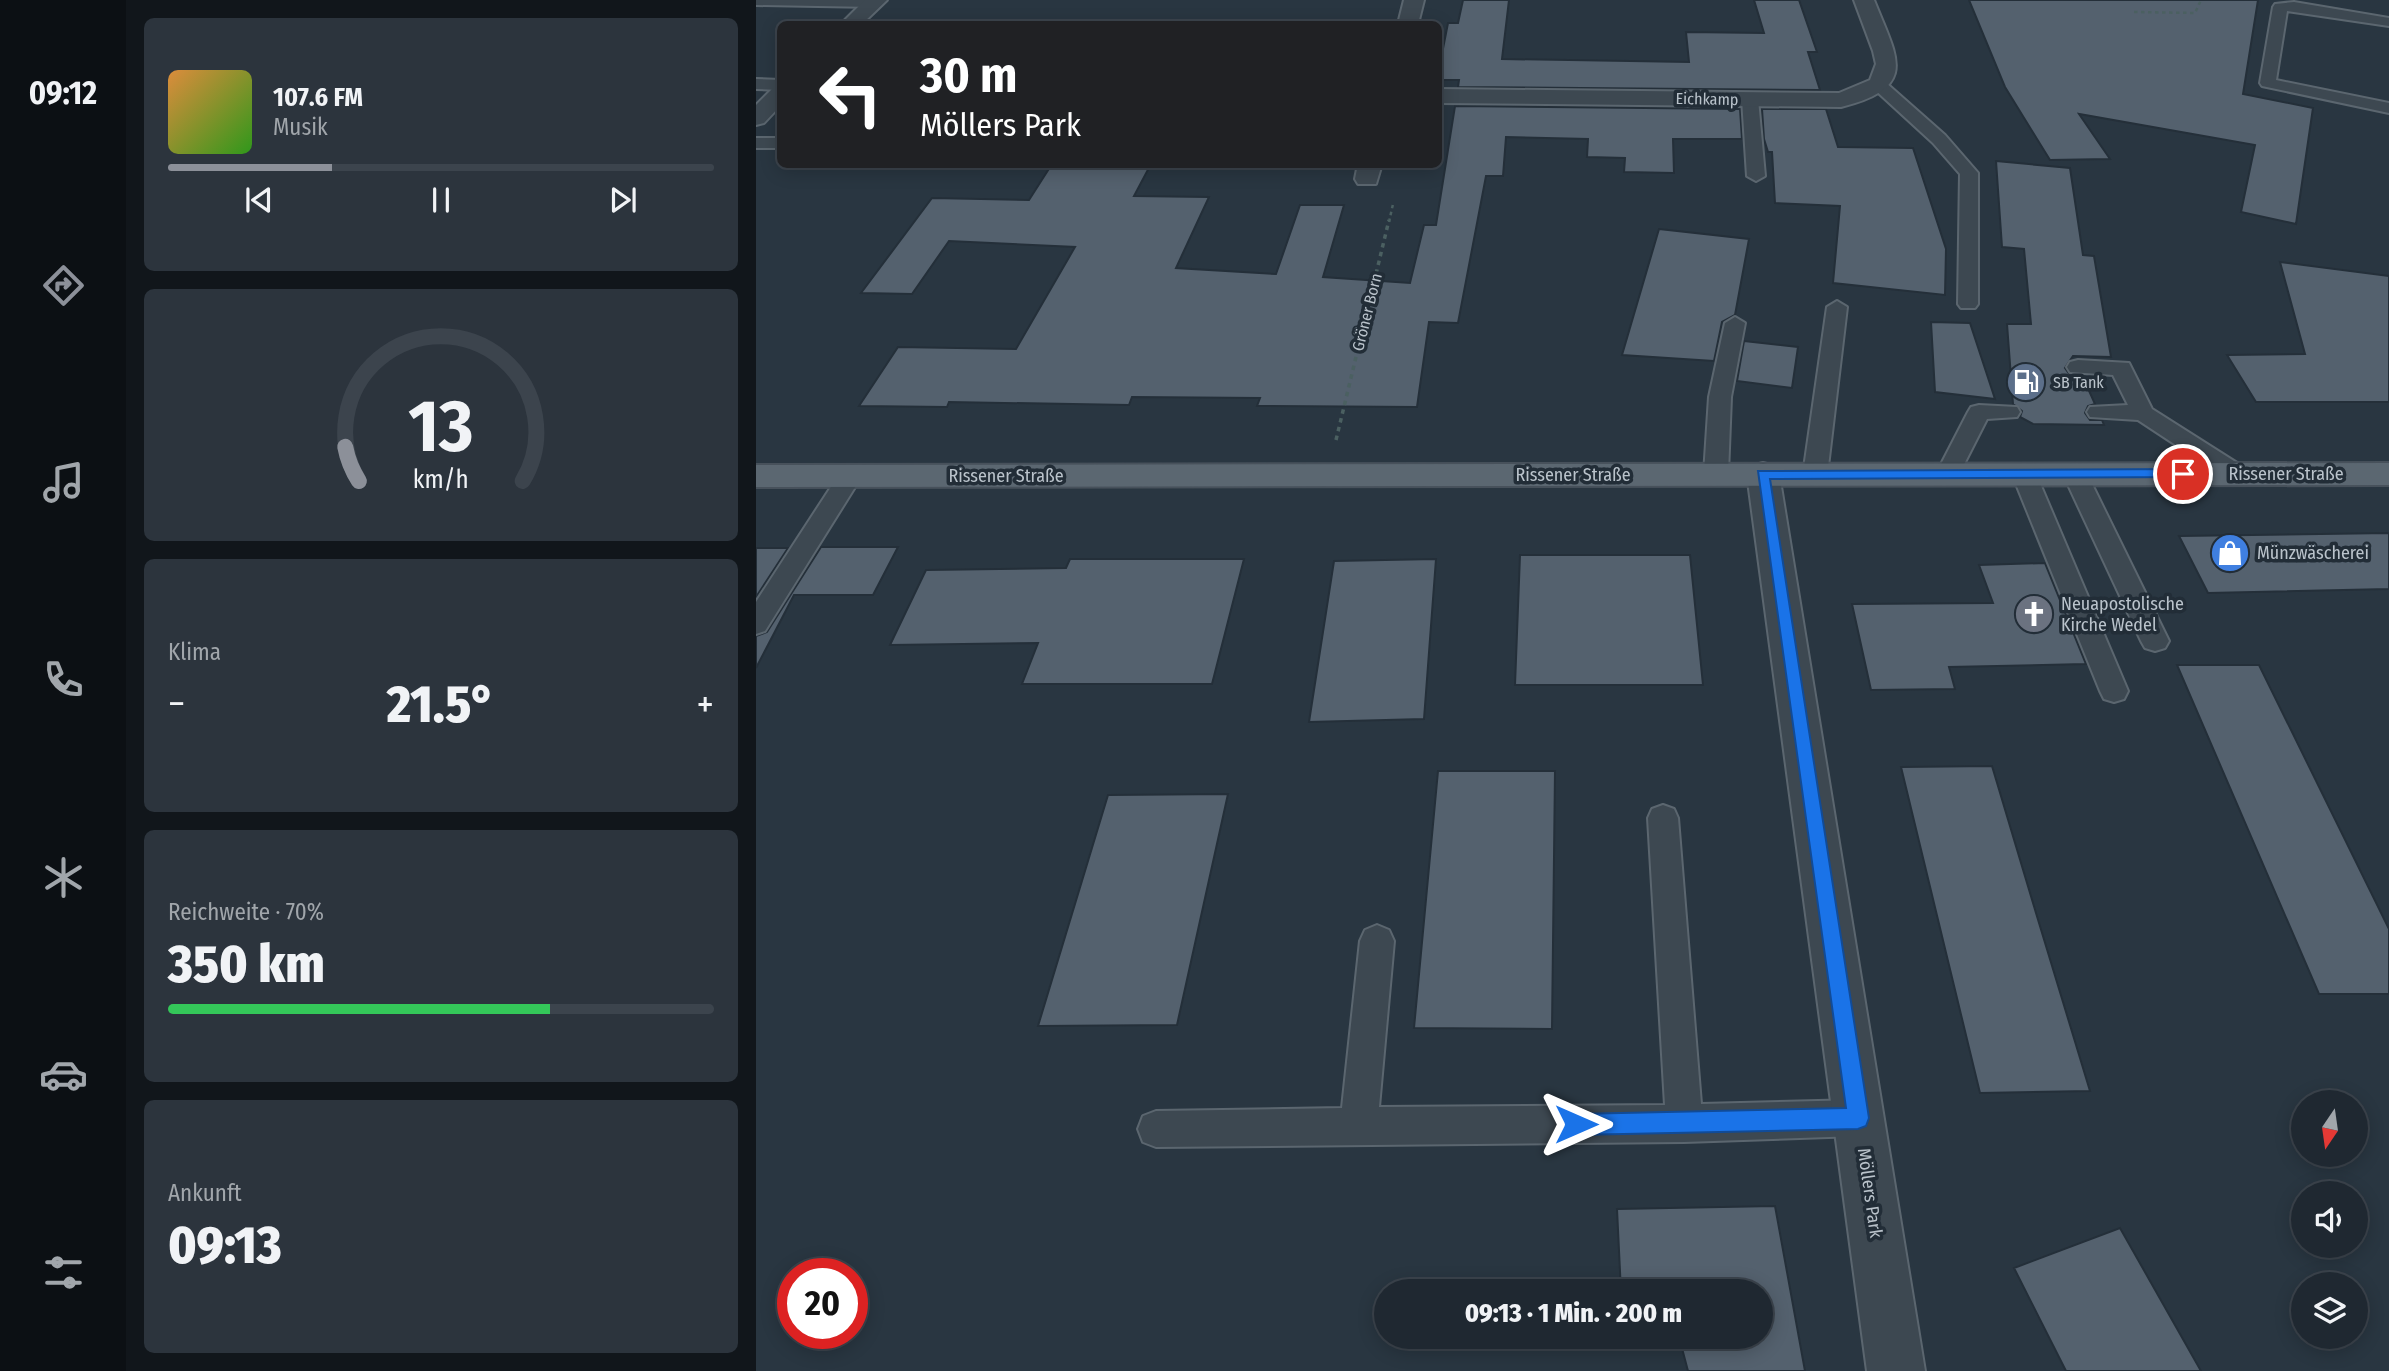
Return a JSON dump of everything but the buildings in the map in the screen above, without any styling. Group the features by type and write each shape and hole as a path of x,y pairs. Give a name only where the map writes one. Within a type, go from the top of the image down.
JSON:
{"main road":[{"name":"Rissener Straße","path":"756,476 2389,474"}],"street":[{"path":"1409,21 1414,0"},
{"path":"1864,0 1888,68 1879,85"},
{"path":"854,21 875,1"},
{"name":"Eichkamp","path":"1442,96 1841,100 1869,93 1879,85"},
{"path":"756,118 777,97"},
{"name":"Möllers Park","path":"1763,474 1896,1371"}],"lane":[{"path":"756,1 875,1"},
{"path":"2389,22 2294,6 2280,8 2267,83 2389,108"},
{"path":"756,84 777,85"},
{"path":"1879,85 1947,147 1969,173 1968,304"},
{"path":"1750,99 1756,176"},
{"path":"756,142 777,143"},
{"path":"1815,474 1838,307"},
{"path":"1716,474 1720,397 1735,323"},
{"path":"2135,398 2088,390 2135,398 2237,474"},
{"path":"1948,474 1979,412 2009,412"},
{"path":"2024,474 2114,691"},
{"path":"2075,474 2155,640"},
{"path":"756,624 849,476"},
{"path":"1663,818 1684,1124"},
{"path":"1359,1125 1377,941"},
{"path":"1157,1129 1684,1124 1858,1118"}],"path":[{"path":"2134,12 2194,13 2201,0"},
{"name":"Gröner Born","path":"1327,475 1395,195 1368,172"}],"place":[{"name":"SB Tank","path":"2026,382"},
{"name":"Münzwäscherei","path":"2230,553"},
{"name":"Neuapostolische Kirche Wedel","path":"2034,614"}],"route":[{"path":"1576,1124 1684,1124 1858,1118 1763,474 2183,474"}]}
